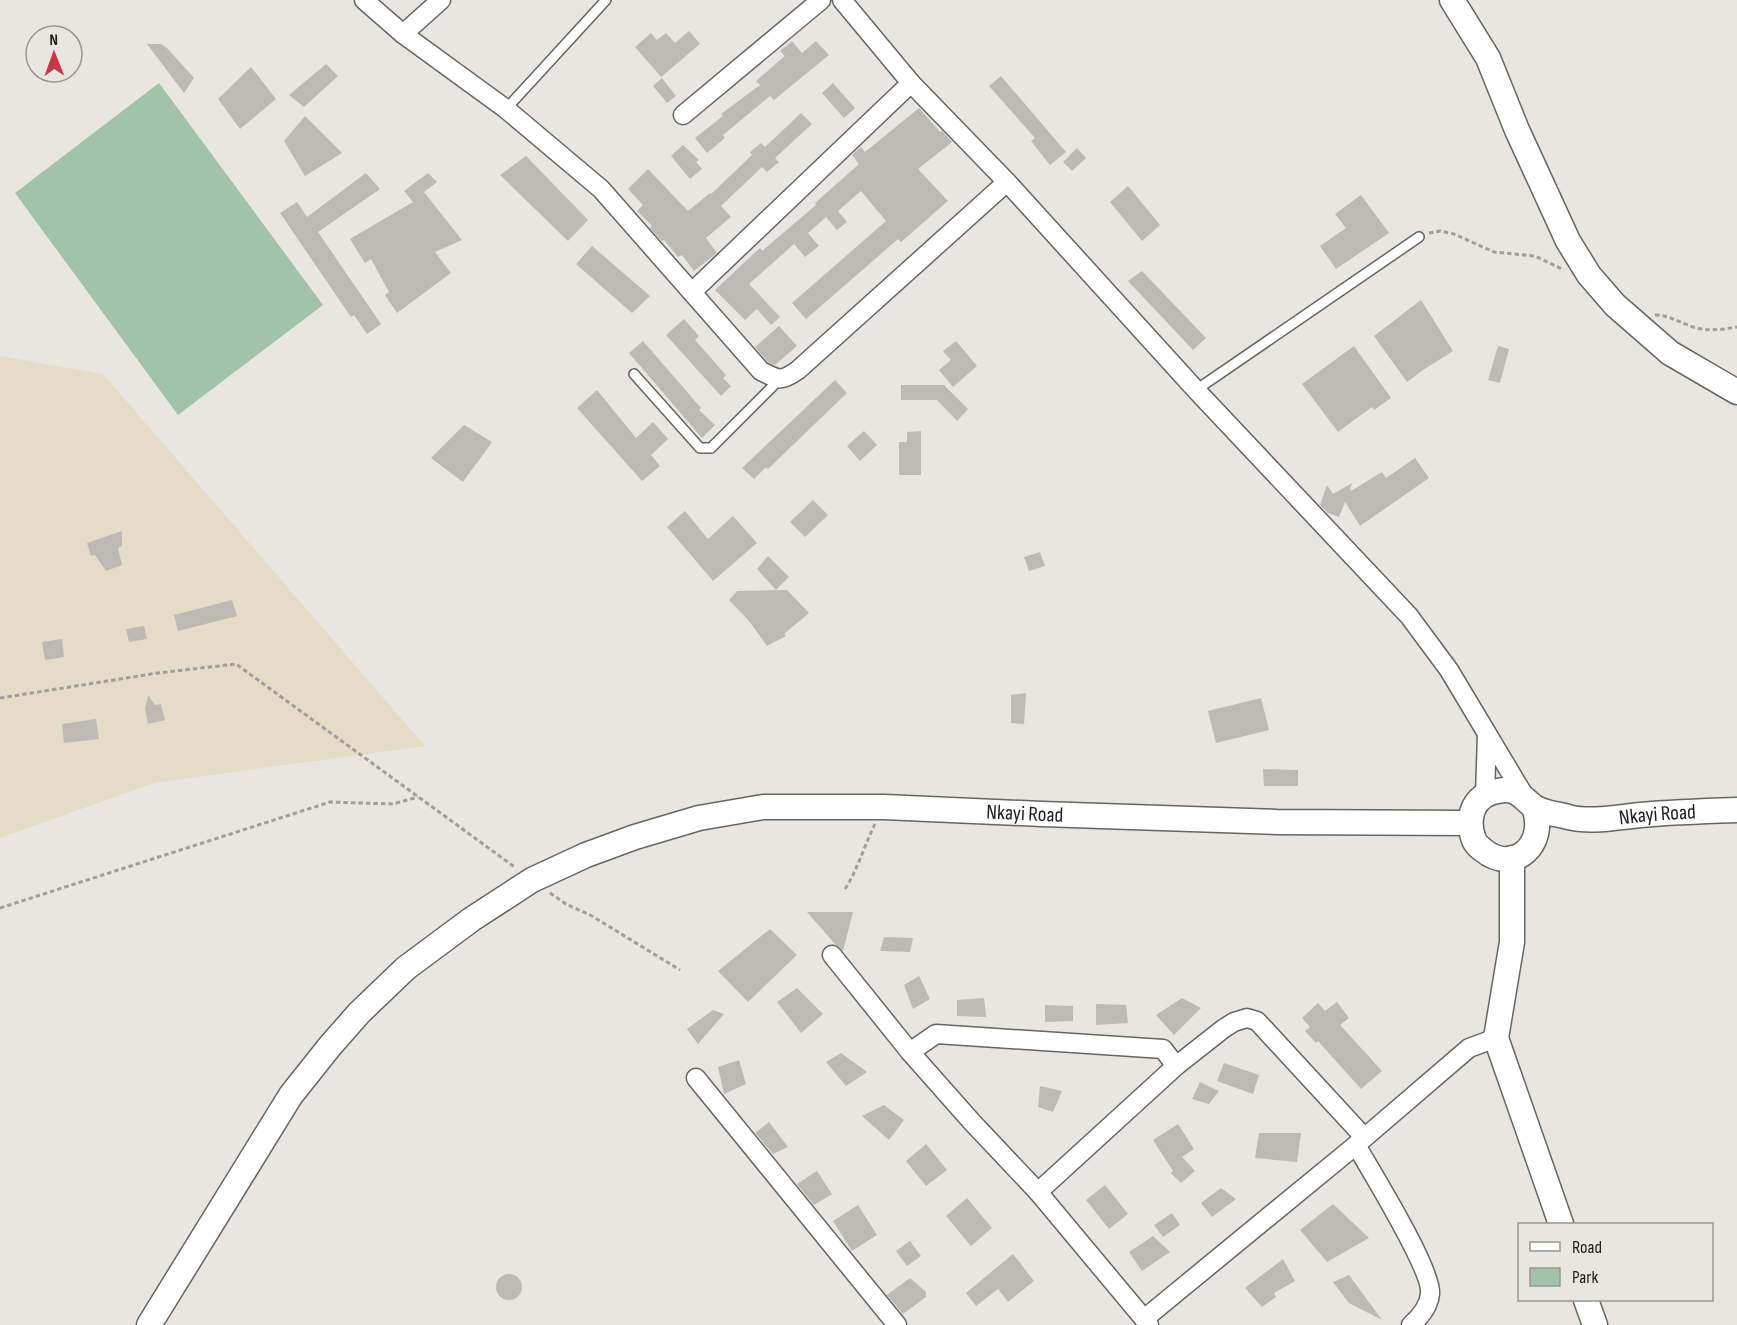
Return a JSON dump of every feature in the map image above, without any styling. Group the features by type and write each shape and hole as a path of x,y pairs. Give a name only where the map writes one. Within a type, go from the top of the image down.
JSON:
{"main road":[{"path":"1452,0 1488,58 1517,130 1568,241 1589,275 1615,305 1670,353 1737,392"},
{"name":"Nkayi Road","path":"1485,796 1498,791 1512,791 1530,802 1579,820"},
{"path":"1485,796 1477,803 1469,823 1475,843 1491,857 1512,858 1512,942 1496,1038 1561,1223"},
{"path":"1530,802 1538,819 1538,830 1534,842"},
{"name":"Nkayi Road","path":"149,1325 291,1095 359,1013 406,968 472,919 532,880 586,855 634,837 699,818 763,807 884,807 1277,822 1469,823"},
{"name":"Nkayi Road","path":"1512,858 1525,852 1534,842 1579,820 1674,812 1737,810"},
{"path":"1587,1301 1595,1325"}],"street":[{"path":"364,0 403,34 507,109 601,189 761,371 777,379 786,379 798,370 1007,182"},
{"path":"403,34 441,0"},
{"path":"683,115 820,0"},
{"path":"842,0 911,83 1007,182 1196,390 1408,616 1449,670 1530,802"},
{"path":"692,292 911,83"},
{"path":"1485,796 1487,734"},
{"path":"832,955 910,1052 1038,1192 1146,1322 1469,1048 1496,1038"},
{"path":"1038,1192 1176,1066 1234,1022 1247,1018 1257,1021 1360,1141 1425,1269 1430,1293 1425,1310 1411,1325"},
{"path":"910,1052 936,1034 1163,1049 1176,1066"},
{"path":"696,1078 897,1325"}],"lane":[{"path":"507,109 606,0"},
{"path":"1196,390 1419,237"},
{"path":"634,374 700,448 711,448 774,385 777,379"}],"path":[{"path":"1419,237 1434,232 1454,234 1494,252 1535,256 1567,271 1589,275"},
{"path":"1628,314 1659,315 1673,318 1689,326 1715,331 1737,327"},
{"path":"0,698 158,673 236,664 566,904 592,916 680,970"},
{"path":"0,908 330,802 393,804 418,797"},
{"path":"845,889 856,871 864,845 884,807"}],"shaded area":[{"path":"0,356 103,374 425,746 154,783 0,838"}],"green space":[{"path":"159,83 323,305 178,415 15,193"}],"building":[{"path":"689,31 700,44 661,77 635,47 651,33 657,40 666,33 675,43"},
{"path":"792,41 802,53 816,41 829,55 774,100 770,96 723,135 725,138 707,153 695,138 723,116 721,114 760,85 756,81 785,56 780,51"},
{"path":"147,44 161,44 167,48 194,78 184,93"},
{"path":"326,64 338,76 304,107 289,95"},
{"path":"251,67 276,99 240,129 218,99"},
{"path":"1001,76 1066,152 1050,165 1031,141 1035,138 989,86"},
{"path":"662,78 676,96 667,103 653,86"},
{"path":"833,83 855,108 844,118 822,93"},
{"path":"919,108 952,142 918,169 948,201 901,242 898,239 806,319 792,303 886,221 861,191 838,211 847,222 837,230 826,217 808,233 819,246 805,257 794,244 749,284 780,317 771,325 757,309 745,320 715,290 760,248 762,251 816,205 815,203 859,164 852,155 861,147 865,152"},
{"path":"801,113 812,124 775,158 779,162 767,172 762,167 721,206 731,217 706,238 717,253 694,271 682,255 678,257 664,240 662,241 650,228 652,226 637,211 643,205 628,189 648,169 688,211 711,194 752,155 750,152 761,143 765,147"},
{"path":"305,116 342,153 305,176 284,141"},
{"path":"683,145 699,160 696,162 702,169 690,179 671,156"},
{"path":"1077,148 1086,158 1072,171 1063,162"},
{"path":"526,156 588,220 568,241 500,175"},
{"path":"366,173 380,189 318,232 381,324 367,334 354,315 351,317 280,213 297,202 307,217"},
{"path":"428,173 437,182 424,192 462,240 435,252 451,273 397,313 385,295 389,292 371,259 365,263 350,239 413,202 404,191"},
{"path":"1128,186 1160,225 1142,241 1110,202"},
{"path":"1361,195 1389,233 1336,269 1320,246 1346,228 1335,214"},
{"path":"592,246 650,296 632,313 576,264"},
{"path":"1142,271 1206,338 1193,350 1128,281"},
{"path":"1421,300 1453,351 1407,382 1374,336"},
{"path":"684,319 699,336 695,340 726,375 723,378 731,386 721,396 666,335"},
{"path":"779,326 797,346 775,365 768,362 755,347"},
{"path":"643,341 701,408 699,410 715,425 702,438 629,353"},
{"path":"956,341 977,366 953,387 939,370 951,360 943,351"},
{"path":"1354,346 1391,398 1374,410 1372,407 1338,432 1302,384"},
{"path":"1498,346 1509,349 1500,383 1488,380"},
{"path":"835,380 847,393 768,469 766,467 754,479 742,468"},
{"path":"901,385 944,385 968,409 957,421 937,400 901,400"},
{"path":"597,390 636,438 653,422 668,439 651,455 660,466 642,481 577,408"},
{"path":"464,425 492,442 463,482 431,458"},
{"path":"864,431 877,445 860,461 847,446"},
{"path":"921,431 921,475 899,475 899,442 907,442 907,432"},
{"path":"1415,458 1429,478 1360,526 1345,502 1339,517 1328,513 1320,505 1327,485 1333,494 1352,483 1351,491 1382,472 1386,478"},
{"path":"813,500 828,515 805,537 790,522"},
{"path":"685,511 708,539 733,516 757,543 713,581 667,527"},
{"path":"122,531 122,546 118,548 122,565 106,571 95,555 91,556 87,543"},
{"path":"1040,552 1045,566 1029,571 1024,557"},
{"path":"768,556 789,577 776,590 757,569"},
{"path":"787,590 809,613 784,634 786,636 767,646 749,621 729,600 737,591"},
{"path":"232,600 237,616 178,631 174,615"},
{"path":"144,626 147,639 129,642 126,629"},
{"path":"62,639 64,657 45,660 42,642"},
{"path":"1026,693 1024,724 1011,723 1011,695"},
{"path":"148,695 155,705 161,704 165,720 148,724 145,709"},
{"path":"1261,698 1269,730 1216,743 1208,711"},
{"path":"96,719 99,739 64,743 62,724"},
{"path":"1263,769 1298,770 1298,786 1264,786"},
{"path":"807,912 853,912 843,951 835,944"},
{"path":"770,929 797,955 748,1002 718,971"},
{"path":"884,937 913,938 910,952 880,951"},
{"path":"919,976 930,999 913,1009 904,985"},
{"path":"797,988 823,1014 801,1033 777,1002"},
{"path":"984,998 986,1017 957,1016 957,1000"},
{"path":"1182,998 1201,1008 1174,1035 1156,1015"},
{"path":"1337,1002 1349,1018 1340,1025 1382,1071 1361,1089 1318,1041 1316,1043 1305,1031 1310,1027 1302,1018 1318,1003 1325,1011"},
{"path":"1096,1004 1126,1005 1128,1023 1096,1025"},
{"path":"1045,1005 1073,1006 1073,1021 1045,1022"},
{"path":"713,1010 724,1014 698,1044 687,1029"},
{"path":"841,1053 867,1072 846,1086 826,1062"},
{"path":"739,1060 746,1084 724,1094 718,1067"},
{"path":"1224,1063 1259,1075 1253,1094 1217,1081"},
{"path":"1200,1082 1219,1091 1209,1104 1192,1099"},
{"path":"1040,1086 1062,1091 1053,1112 1038,1107"},
{"path":"884,1105 904,1120 889,1140 862,1116"},
{"path":"769,1122 788,1147 773,1154 755,1133"},
{"path":"1178,1124 1194,1149 1182,1157 1195,1171 1181,1183 1171,1173 1173,1171 1153,1140"},
{"path":"1259,1133 1301,1133 1297,1162 1255,1158"},
{"path":"926,1144 947,1170 926,1186 906,1161"},
{"path":"817,1171 832,1194 814,1205 797,1184"},
{"path":"1105,1185 1128,1214 1109,1229 1086,1200"},
{"path":"1221,1188 1236,1199 1212,1217 1201,1203"},
{"path":"967,1198 992,1228 971,1246 946,1216"},
{"path":"1333,1204 1369,1238 1327,1262 1300,1230"},
{"path":"858,1205 877,1235 852,1251 833,1221"},
{"path":"1172,1213 1180,1225 1163,1237 1154,1225"},
{"path":"1153,1236 1170,1252 1142,1271 1129,1252"},
{"path":"910,1241 921,1256 907,1266 896,1251"},
{"path":"1013,1254 1034,1281 1008,1302 998,1289 976,1306 966,1293"},
{"path":"1283,1259 1295,1281 1274,1293 1276,1297 1262,1307 1245,1288"},
{"path":"509,1274 518,1278 522,1287 518,1296 509,1300 500,1296 496,1287 500,1278"},
{"path":"1349,1275 1382,1320 1349,1303 1333,1282"},
{"path":"910,1278 926,1292 926,1297 903,1314 887,1295"}]}
